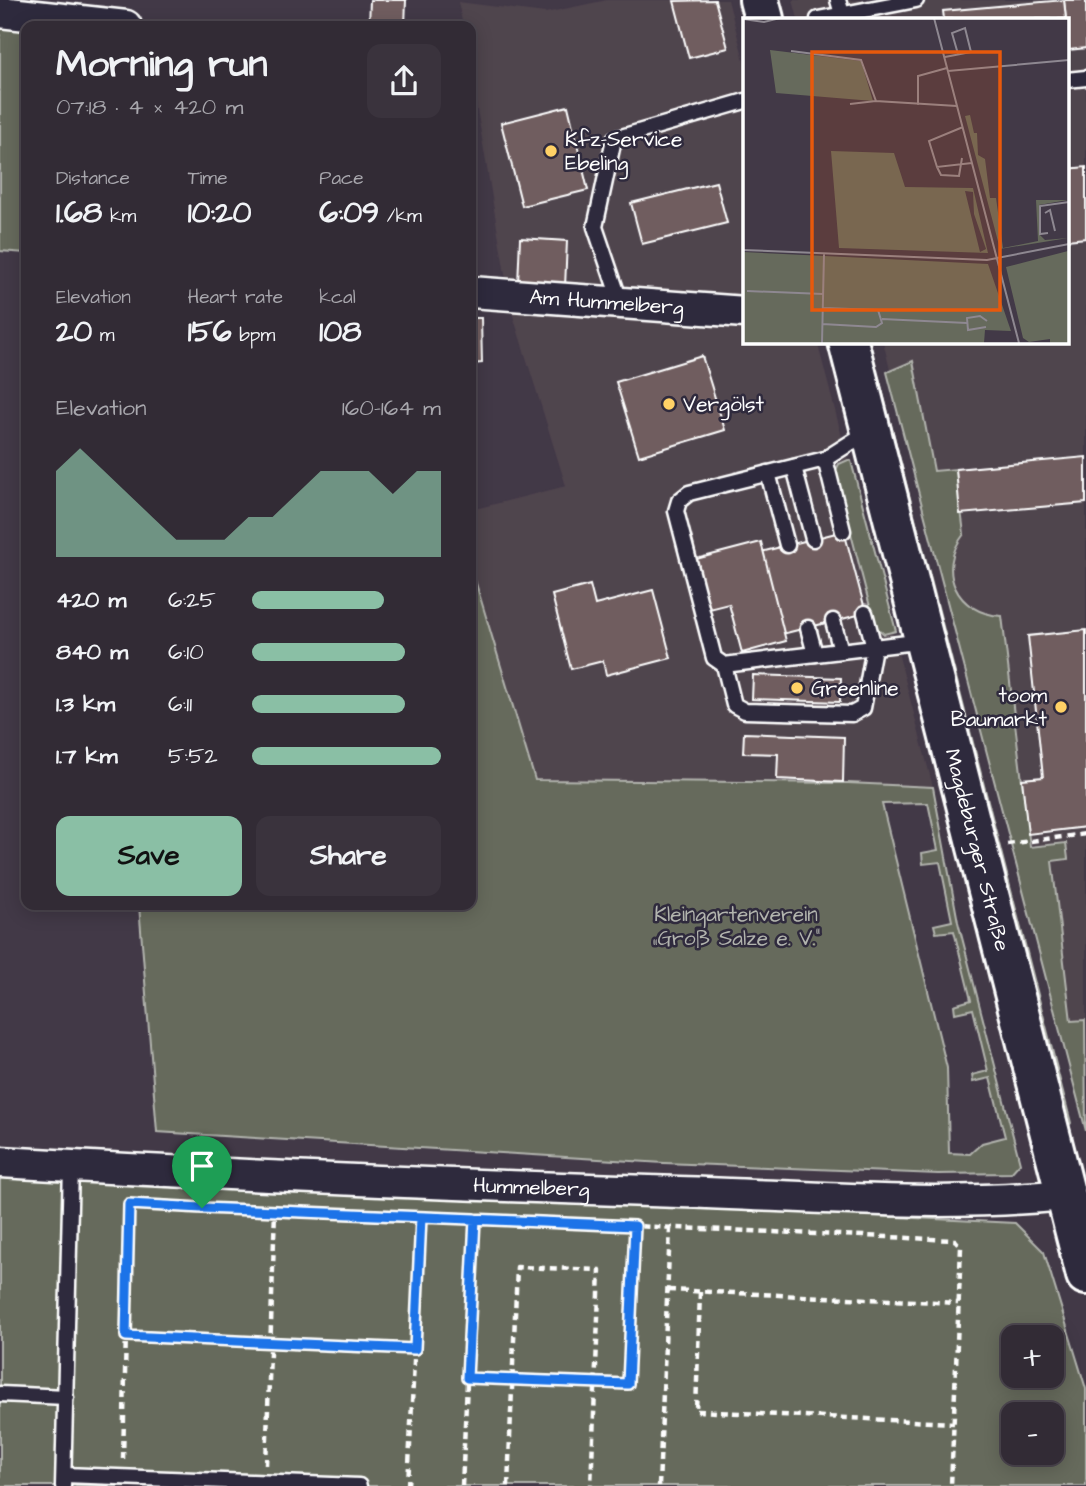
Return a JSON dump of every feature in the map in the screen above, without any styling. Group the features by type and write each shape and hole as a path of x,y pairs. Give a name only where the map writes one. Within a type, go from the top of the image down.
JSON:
{"main road":[{"path":"759,0 764,18"},
{"name":"Magdeburger Straße","path":"849,343 1086,1276"}],"street":[{"path":"0,12 80,21"},
{"name":"Am Hummelberg","path":"476,292 743,312"},
{"name":"Hummelberg","path":"0,1163 463,1185 845,1198 1009,1200 1064,1195"}],"lane":[{"path":"820,18 840,7 916,0"},
{"path":"1068,80 1086,78"},
{"path":"615,303 616,289 595,227 614,139 743,102"},
{"path":"865,612 874,647 863,708 852,714 746,711 734,705 724,665 714,658 676,511 680,500 689,493 825,459 871,431"},
{"path":"825,459 844,531"},
{"path":"794,467 813,538"},
{"path":"768,473 787,545"},
{"path":"833,621 841,651"},
{"path":"808,628 815,654"},
{"path":"724,665 925,641"},
{"path":"71,1166 64,1480 122,1477 359,1486"},
{"path":"0,1394 66,1397"}],"path":[{"path":"1006,844 1086,834"},
{"path":"122,1477 129,1204 955,1240 961,1247 951,1486"},
{"path":"265,1483 275,1211"},
{"path":"408,1486 421,1217"},
{"path":"462,1486 475,1219"},
{"path":"467,1378 628,1384 635,1226"},
{"path":"659,1486 670,1228"},
{"path":"508,1486 517,1267 600,1270 591,1486"},
{"path":"668,1290 958,1303"},
{"path":"700,1292 696,1411 954,1423"},
{"path":"126,1336 415,1349"}],"shaded area":[{"path":"607,0 728,0 743,56 743,343 818,343 933,787 848,783 535,780 476,584 476,509 566,486 511,309 476,103 476,21 462,21 458,2 545,13"},
{"path":"793,0 1086,0 1086,1130 927,523 883,343 1068,343 1068,18 798,18"}],"green space":[{"path":"0,23 21,25 21,253 0,251"},
{"path":"913,361 934,471 956,469 964,534 952,562 955,588 962,599 973,607 1002,616 1030,847 1066,843 1068,859 1052,861 1071,1021 1085,1020 1086,1131 887,372"},
{"path":"879,378 1071,1123 1065,1130 873,386"},
{"path":"851,461 896,631 884,634 875,626 835,472 839,464"},
{"name":"Kleingartenverein „Groß Salze e. V.“","path":"476,583 535,780 848,783 933,787 958,922 1020,1163 1011,1173 938,1174 664,1163 157,1132 139,910 476,910","holes":["928,803 938,850 922,853 923,864 940,862 952,921 934,925 936,933 954,931 971,1000 954,1005 955,1013 973,1009 988,1071 972,1075 973,1082 990,1078 1005,1137 982,1143 970,1154 949,1153 947,1068 882,804"]},
{"path":"0,1172 1015,1223 1044,1252 1086,1389 1086,1486 0,1486"}],"building":[{"path":"370,0 406,0 405,21 369,21"},
{"path":"715,0 728,48 689,58 674,1"},
{"path":"1064,0 1086,0 1086,48 1069,50 1068,18 1066,18"},
{"path":"1064,0 1066,18 944,18 943,11"},
{"path":"568,106 588,190 522,206 501,123"},
{"path":"1086,167 1086,238 1068,240 1068,169"},
{"path":"716,182 727,223 642,244 631,203"},
{"path":"520,238 567,241 565,287 518,284"},
{"path":"476,318 481,318 482,363 476,364"},
{"path":"702,356 725,430 639,456 616,382"},
{"path":"1086,457 1086,503 960,514 956,469"},
{"path":"844,531 866,613 778,635 757,553"},
{"name":"Greenline","path":"761,542 786,641 742,653 729,604 709,609 696,559"},
{"path":"590,585 595,605 653,590 671,658 606,675 603,661 571,669 552,595"},
{"name":"toom Baumarkt","path":"1086,630 1086,827 1028,834 1022,779 1043,777 1028,636"},
{"name":"Greenline","path":"753,675 841,678 840,702 752,699"},
{"path":"744,733 844,737 843,782 777,779 778,754 743,753"}],"place":[{"name":"Kfz-Service Ebeling","path":"551,151"},
{"name":"Vergölst","path":"669,404"},
{"name":"Greenline","path":"797,688"},
{"name":"toom Baumarkt","path":"1061,707"}],"route":[{"path":"202,1208 129,1204 126,1336 415,1349 421,1217 475,1219 635,1226 628,1384 467,1378 475,1219 202,1208"}]}
